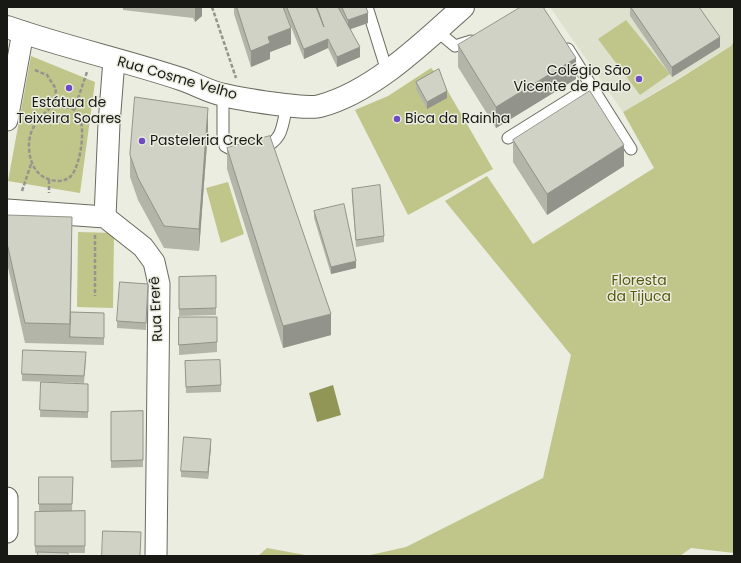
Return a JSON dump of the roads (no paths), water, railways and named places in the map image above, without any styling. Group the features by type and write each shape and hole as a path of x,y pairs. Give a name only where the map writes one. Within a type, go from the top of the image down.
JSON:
{"main road":[{"name":"Rua Cosme Velho","path":"15,30 182,79 232,97 287,104 318,106 358,92 387,71 463,7"}],"street":[{"path":"7,120 17,63 15,30"},
{"path":"12,210 105,218 109,124 114,60"},
{"name":"Rua Ererê","path":"105,218 143,247 154,262 159,284 156,556"},
{"path":"7,498 7,532"}],"lane":[{"path":"367,7 387,71"},
{"path":"437,30 455,46 465,44 478,37"},
{"path":"561,37 631,149"},
{"path":"508,138 591,86"},
{"path":"232,97 222,134 224,146 234,151 248,152 262,149 275,142 282,133 287,104"}],"place":[{"name":"Colégio São Vicente de Paulo","path":"639,79"},
{"name":"Estátua de Teixeira Soares","path":"69,88"},
{"name":"Bica da Rainha","path":"397,119"},
{"name":"Pasteleria Creck","path":"142,141"}],"park label":[{"name":"Floresta da Tijuca","path":"639,290"}]}
